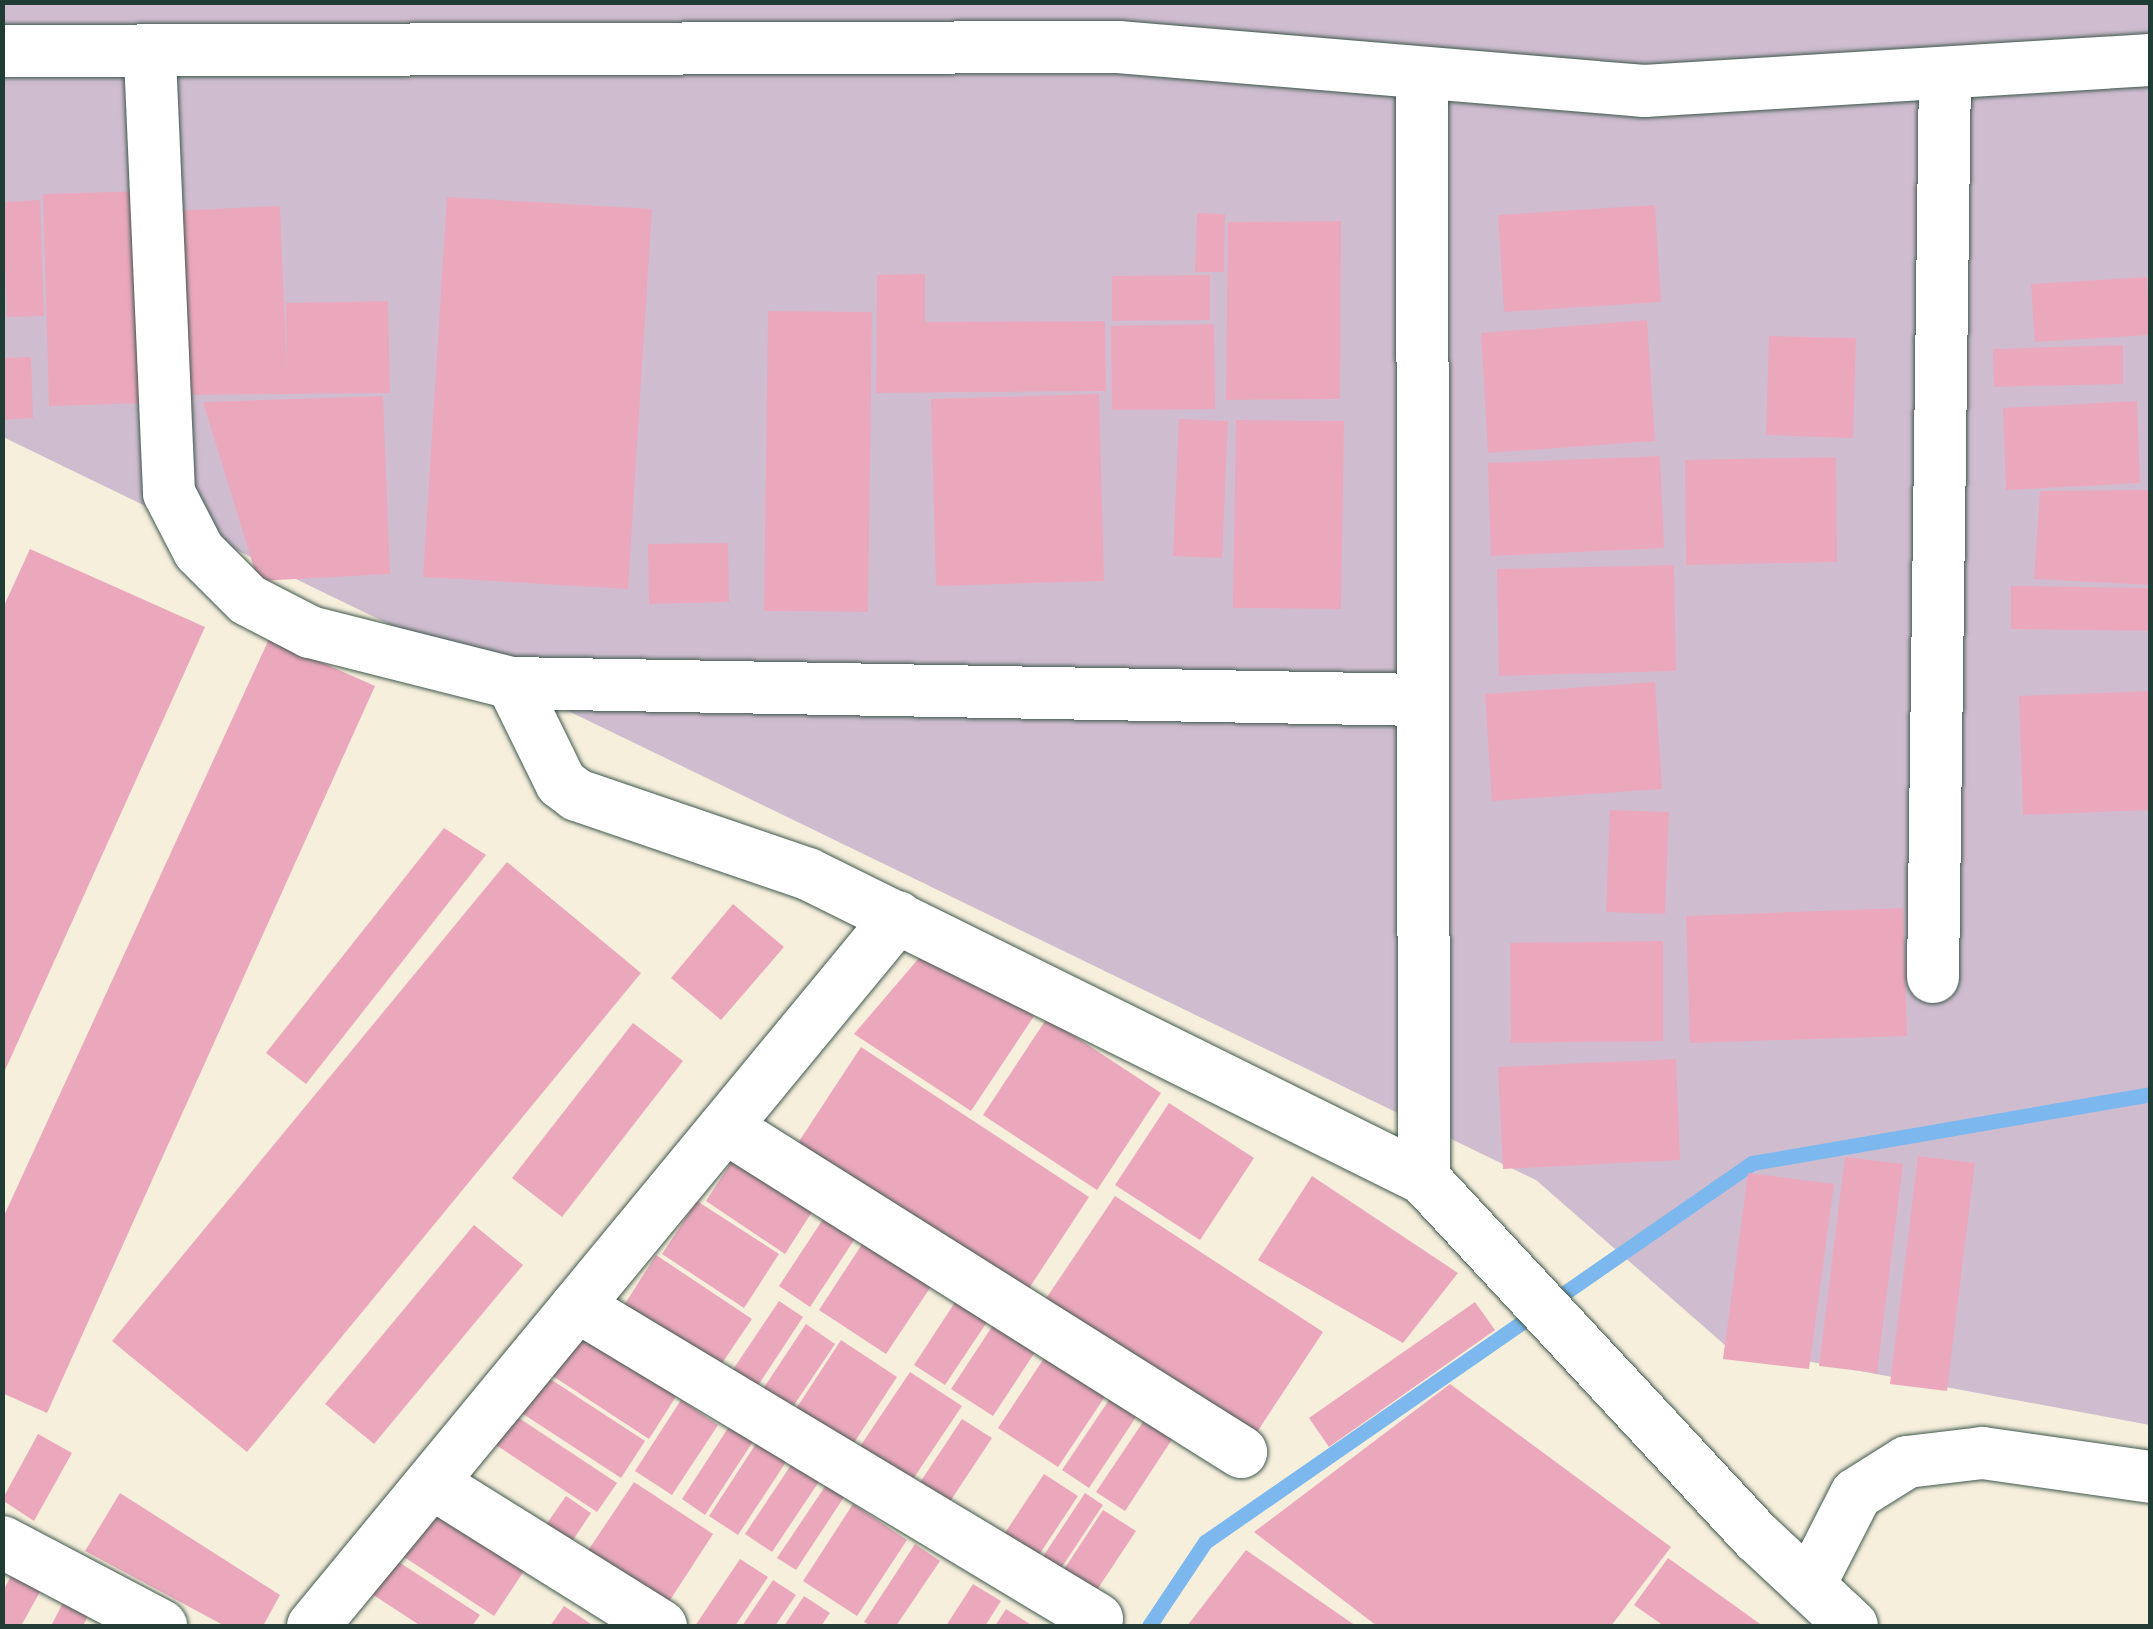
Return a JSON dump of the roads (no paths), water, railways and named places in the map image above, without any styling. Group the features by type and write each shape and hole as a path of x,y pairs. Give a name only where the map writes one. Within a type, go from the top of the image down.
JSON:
{"street":[{"path":"2,51 150,57 1118,47 1644,91 2150,60"},
{"path":"150,57 169,493 199,551 248,600 310,632 512,684 1421,700"},
{"path":"1422,73 1424,1180"},
{"path":"1932,977 1945,73"},
{"path":"512,684 561,783 577,795 808,874 1424,1180 1809,1586 1852,1626"},
{"path":"313,1626 898,917"},
{"path":"725,1126 1242,1452"},
{"path":"577,1306 1097,1619"},
{"path":"1809,1586 1856,1494 1907,1462 1982,1453 2150,1477"},
{"path":"432,1484 662,1626"},
{"path":"2,1542 161,1626"}],"waterway":[{"path":"1149,1626 1205,1542 1752,1163 2150,1094"}]}
